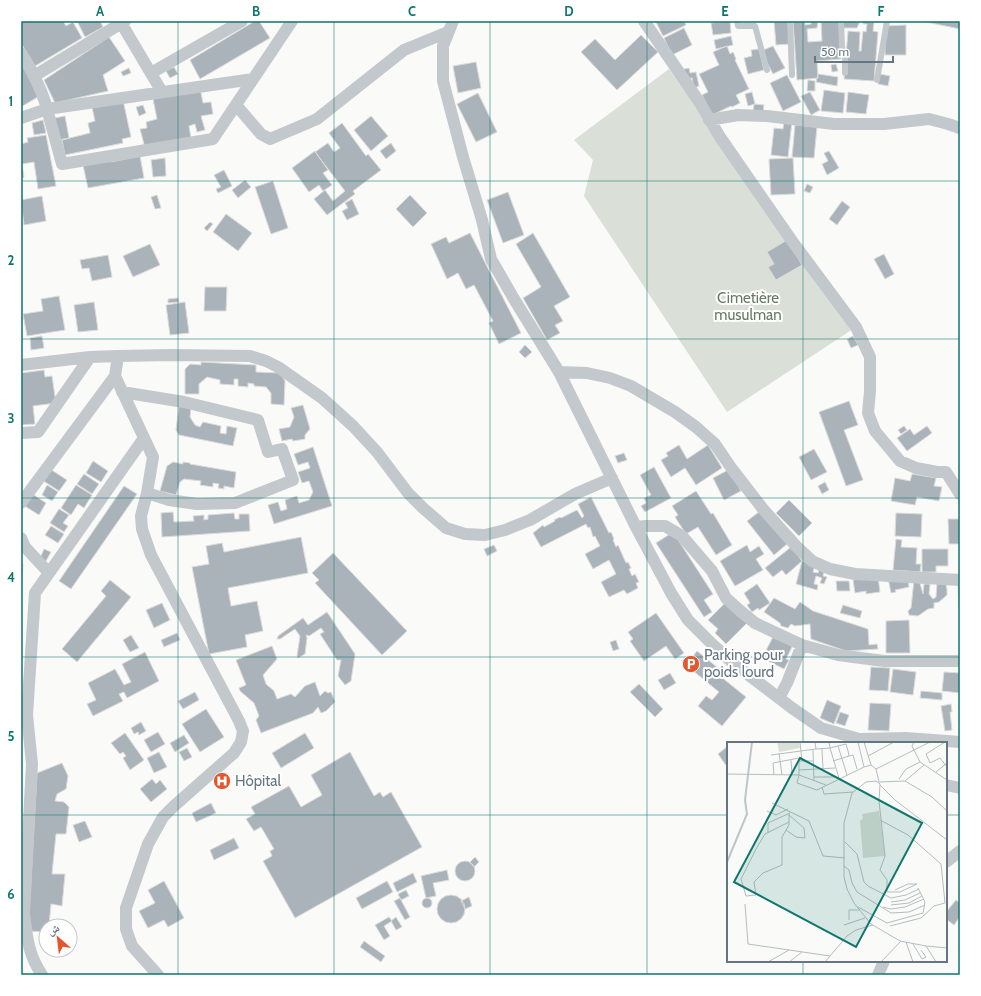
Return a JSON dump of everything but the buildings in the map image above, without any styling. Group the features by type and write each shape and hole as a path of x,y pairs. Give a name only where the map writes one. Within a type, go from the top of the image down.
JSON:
{"street":[{"path":"151,73 242,21"},
{"path":"21,53 44,96 62,164 213,139 292,21"},
{"path":"644,21 700,103 709,120 792,241 856,327 870,357 870,391 868,413 876,431 900,461 916,468 946,472 960,494"},
{"path":"34,76 122,22 162,92"},
{"path":"236,105 262,134 270,139 317,119 404,50 451,26"},
{"path":"451,26 443,46 444,81 463,157 482,220 491,259 559,372 636,527 688,620 733,663 821,728 861,741 906,738 960,742"},
{"path":"21,118 47,109 253,79"},
{"path":"709,120 738,115 767,116 834,124 884,124 929,119 960,128"},
{"path":"21,365 90,357 172,354 250,356 266,361 278,367 322,398 377,452 408,493 423,508 446,528 465,534 485,535 505,530 530,520 576,494 612,478"},
{"path":"21,503 115,376 118,356"},
{"path":"21,433 38,432 90,357"},
{"path":"559,372 587,374 610,378 631,386 675,412 696,427 715,444 763,509 797,547 812,561 830,569 855,574 960,580"},
{"path":"115,376 153,457 147,493 141,516 142,529 151,555 226,695 239,721 242,731 241,742 234,753 163,817 148,844 126,908 126,929 132,946 158,975"},
{"path":"122,392 184,402 258,420 268,452 282,449 293,480 235,503 197,504 169,500 147,493"},
{"path":"42,975 30,954 24,912 32,764 27,714 35,593 144,438"},
{"path":"636,527 664,526 682,536 712,571 726,598 738,609 755,623 802,645 838,655 884,661 960,661"},
{"path":"21,538 25,547 49,573"},
{"path":"779,698 788,683 802,645"},
{"path":"947,785 960,788"},
{"path":"947,861 960,851"},
{"path":"878,975 884,962"}],"lane":[{"path":"737,21 738,26 755,26 767,70"},
{"path":"790,21 792,75"},
{"path":"841,21 842,47 845,55 845,73"},
{"path":"877,80 887,21"}],"green space":[{"name":"Cimetière musulman","path":"669,69 856,327 727,412 584,196 593,160 574,140"}],"place":[{"name":"Parking pour poids lourd","path":"691,664"},
{"name":"Hôpital","path":"222,781"}]}
